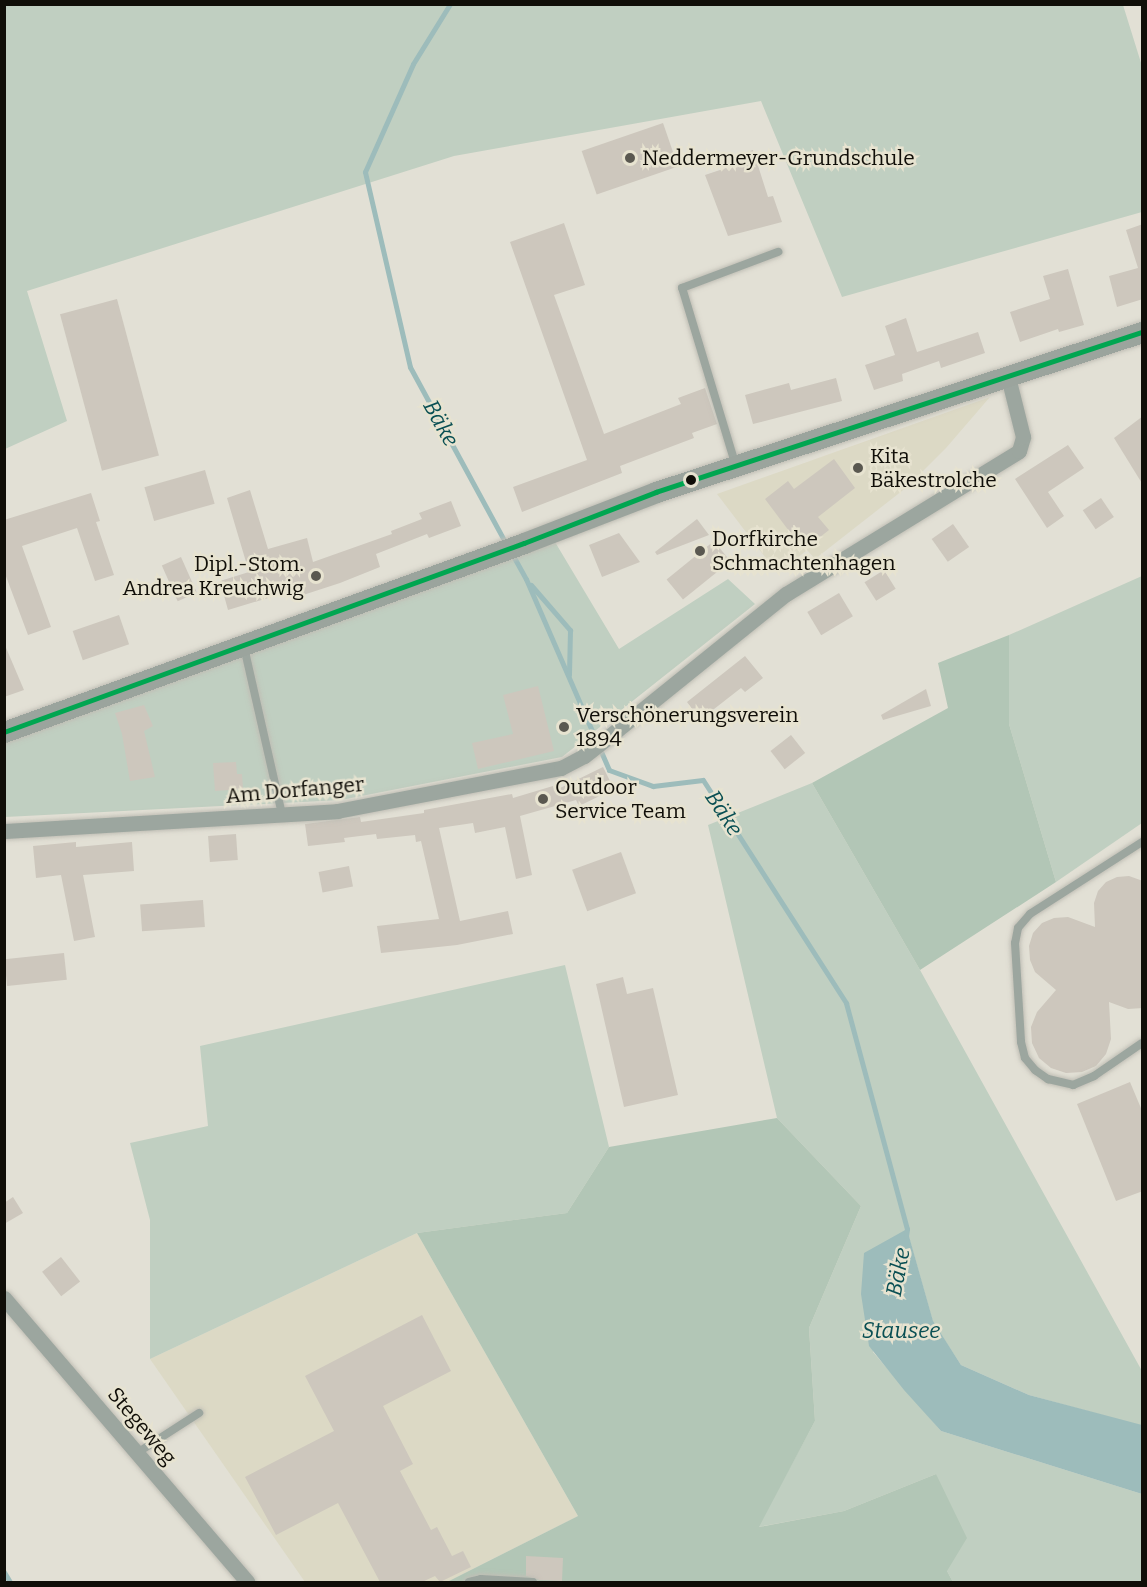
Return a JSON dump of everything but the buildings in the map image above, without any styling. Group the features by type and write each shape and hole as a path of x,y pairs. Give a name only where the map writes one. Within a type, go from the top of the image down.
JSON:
{"main road":[{"path":"4,732 524,543 656,492 1143,332"}],"street":[{"name":"Am Dorfanger","path":"4,831 337,811 561,768 584,756 786,594 1019,451 1023,437 1008,377"},
{"name":"Stegeweg","path":"4,1298 247,1582"}],"lane":[{"path":"736,465 682,288 778,252"},
{"path":"243,645 255,688 282,814"},
{"path":"1143,842 1030,914 1018,928 1015,943 1021,1041 1025,1058 1035,1070 1048,1079 1073,1085 1094,1076 1143,1043"},
{"path":"136,1453 199,1413"},
{"path":"469,1582 481,1579 533,1582"}],"shaded area":[{"name":"Kita Bäkestrolche","path":"990,397 946,448 907,487 815,559 807,550 778,574 717,494"},
{"path":"417,1233 578,1516 447,1582 305,1582 150,1359"}],"green space":[{"path":"4,5 1123,5 1142,66 1142,212 842,297 761,101 454,156 27,291 67,421 5,449"},
{"path":"555,542 619,649 728,579 755,604 562,757 341,800 5,817 5,742"},
{"path":"1142,576 1142,823 1056,882 1009,724 1009,635"},
{"path":"1009,635 1009,724 1056,882 920,970 812,783 948,708 938,663"},
{"path":"812,783 920,970 1142,1371 1142,1426 1029,1395 961,1365 933,1322 907,1230 873,1352 941,1431 1142,1494 1142,1582 953,1582 947,1571 936,1474 844,1511 758,1527 815,1421 809,1328 861,1206 777,1118 708,825"},
{"path":"565,965 609,1147 567,1213 417,1233 150,1359 150,1220 130,1143 208,1126 200,1046"},
{"path":"777,1118 861,1206 809,1328 815,1421 759,1527 844,1511 936,1474 967,1538 947,1571 953,1582 447,1582 578,1516 417,1233 567,1213 609,1147"}],"water":[{"name":"Stausee","path":"907,1229 933,1321 961,1365 1029,1395 1142,1425 1142,1494 941,1431 904,1390 869,1346 861,1294 864,1253"}],"waterway":[{"name":"Bäke","path":"450,4 413,64 365,172 410,367 506,544"},
{"name":"Bäke","path":"511,552 526,579 609,770 653,786 703,780 846,1003 907,1229 906,1236"},
{"path":"531,585 570,630 569,675"},
{"path":"4,1572 10,1582"}],"transit line":[{"path":"4,732 524,543 656,492 1142,332"}],"place":[{"name":"Neddermeyer-Grundschule","path":"630,158"},
{"name":"Kita Bäkestrolche","path":"858,468"},
{"name":"Dorfkirche Schmachtenhagen","path":"700,551"},
{"name":"Dipl.-Stom. Andrea Kreuchwig","path":"316,576"},
{"name":"Verschönerungsverein 1894","path":"564,727"},
{"name":"Outdoor Service Team","path":"543,799"}]}
